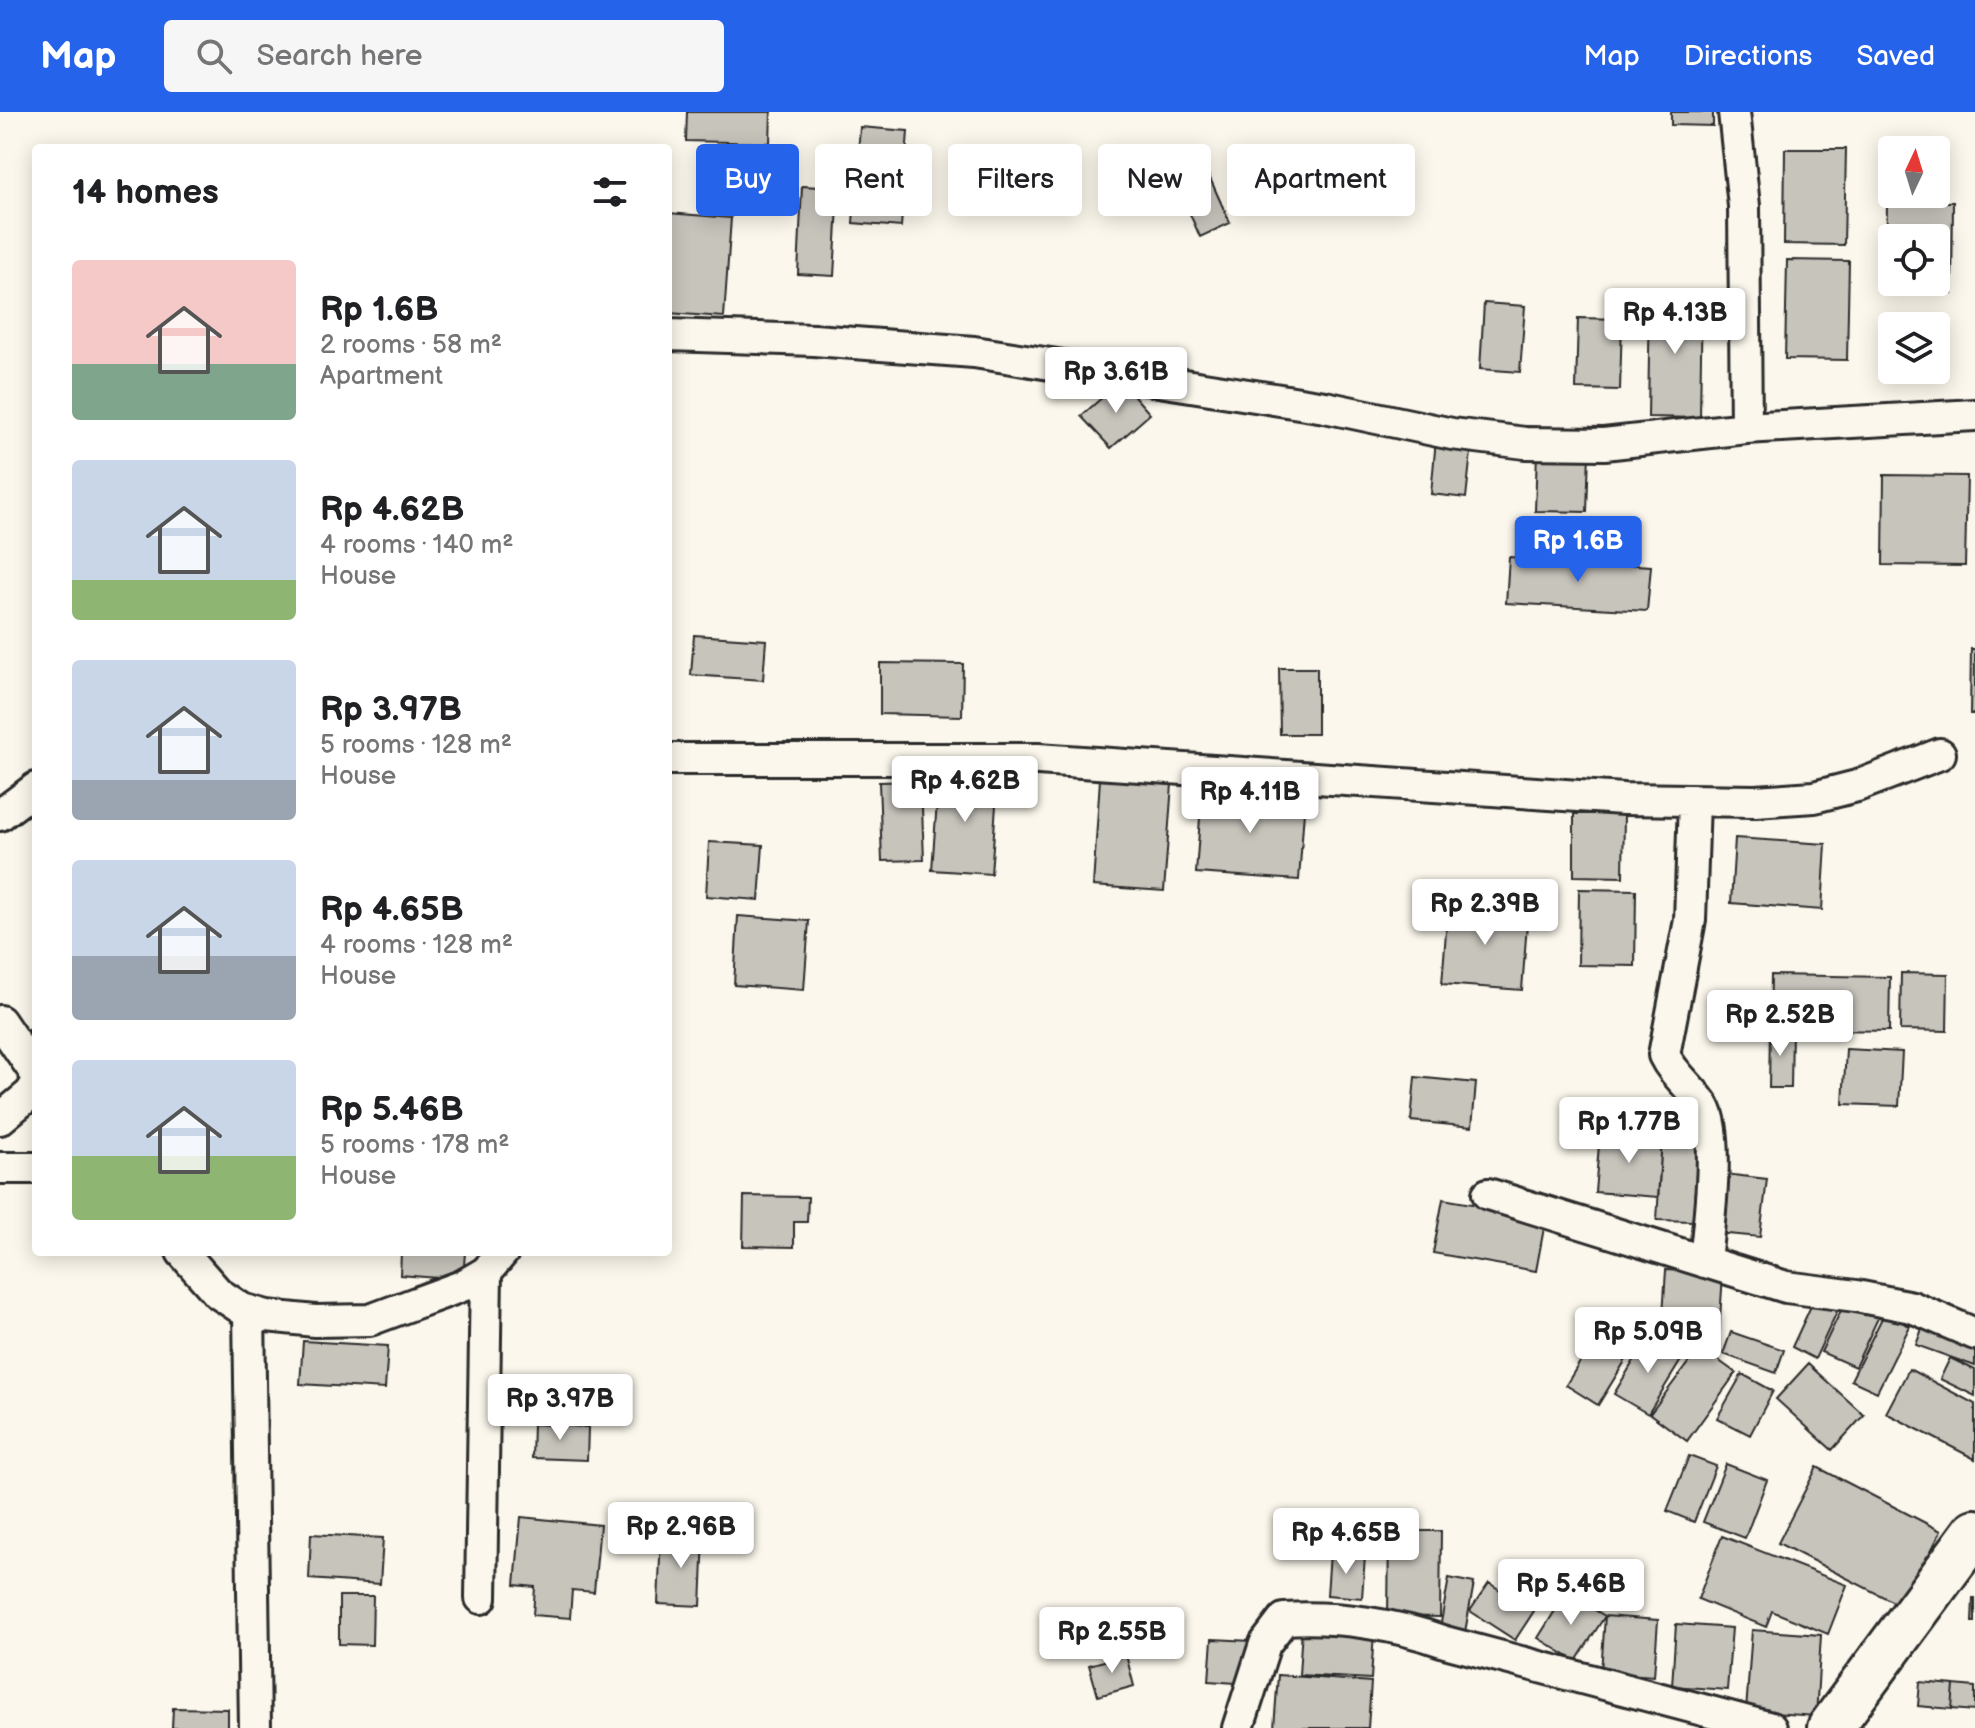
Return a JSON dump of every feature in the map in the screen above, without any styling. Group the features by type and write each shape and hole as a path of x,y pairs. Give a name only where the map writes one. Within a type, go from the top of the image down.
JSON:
{"main road":[{"path":"1830,1728 1975,1532"}],"street":[{"path":"1734,112 1744,206 1746,428"},
{"path":"672,335 814,340 974,352 1325,407 1452,434 1525,443 1604,444 1746,428 1975,415"},
{"path":"672,759 1038,759 1423,787 1694,801 1755,801 1814,797 1857,786 1940,754"},
{"path":"0,815 32,791"},
{"path":"1694,801 1690,920 1664,1055 1670,1069 1705,1108 1711,1127 1711,1184 1705,1262"},
{"path":"0,1021 32,1068"},
{"path":"0,1119 32,1091"},
{"path":"0,1168 32,1168"},
{"path":"1488,1194 1786,1287 1912,1307 1975,1334"},
{"path":"186,1256 218,1293 249,1311 315,1321 370,1320 462,1286 495,1262"},
{"path":"481,1598 495,1262"},
{"path":"249,1311 255,1728"},
{"path":"1238,1728 1265,1644 1284,1619 1313,1618 1411,1630 1445,1642 1771,1728"}],"building":[{"path":"687,112 771,112 770,143 686,141"},
{"path":"1671,112 1713,112 1713,126 1671,125"},
{"path":"860,127 908,131 907,144 859,144"},
{"path":"1785,149 1846,149 1844,245 1784,244"},
{"path":"1211,180 1230,223 1200,237 1191,216 1211,216"},
{"path":"802,186 815,187 815,216 837,216 834,276 798,274"},
{"path":"1950,202 1953,202 1952,293 1950,224 1887,224 1887,208 1950,208"},
{"path":"672,213 731,218 724,317 672,313"},
{"path":"854,216 902,216 901,227 853,223"},
{"path":"1787,260 1849,261 1847,360 1785,359"},
{"path":"1650,293 1702,294 1700,418 1648,417"},
{"path":"1484,303 1525,306 1520,372 1480,369"},
{"path":"1578,318 1622,319 1620,390 1576,389"},
{"path":"1121,381 1150,414 1111,448 1081,416"},
{"path":"1436,439 1472,443 1466,498 1431,494"},
{"path":"1537,451 1589,452 1587,512 1535,511"},
{"path":"1884,475 1967,476 1965,566 1883,565"},
{"path":"1509,557 1651,566 1647,611 1506,603"},
{"path":"694,635 766,640 763,680 691,675"},
{"path":"1971,649 1975,649 1975,714 1970,714"},
{"path":"880,663 963,664 962,716 880,714"},
{"path":"1279,668 1317,668 1317,734 1280,734"},
{"path":"939,774 998,778 991,874 932,870"},
{"path":"1100,779 1172,784 1164,891 1093,886"},
{"path":"921,781 924,860 882,861 879,782"},
{"path":"1202,790 1305,797 1299,880 1196,873"},
{"path":"1574,814 1624,814 1623,877 1574,876"},
{"path":"1735,838 1826,844 1822,910 1731,903"},
{"path":"709,842 763,845 759,900 706,896"},
{"path":"1579,889 1636,890 1635,966 1578,965"},
{"path":"1448,905 1528,910 1522,990 1442,984"},
{"path":"738,916 809,921 804,990 734,985"},
{"path":"1901,973 1948,974 1947,1031 1900,1030"},
{"path":"1771,975 1890,977 1889,1031 1770,1029"},
{"path":"1770,1029 1792,1029 1791,1088 1769,1088"},
{"path":"1846,1049 1902,1052 1899,1106 1843,1104"},
{"path":"1415,1077 1476,1083 1472,1127 1411,1121"},
{"path":"1600,1133 1662,1138 1658,1197 1595,1192"},
{"path":"1662,1138 1698,1141 1693,1221 1657,1220"},
{"path":"1724,1174 1767,1179 1760,1237 1717,1233"},
{"path":"744,1196 808,1197 807,1222 794,1222 794,1247 743,1246"},
{"path":"1443,1199 1546,1217 1536,1271 1433,1253"},
{"path":"401,1256 465,1256 463,1280 400,1275"},
{"path":"1666,1270 1723,1274 1719,1334 1662,1330"},
{"path":"1817,1293 1841,1303 1815,1359 1792,1347"},
{"path":"1846,1300 1879,1316 1855,1367 1821,1352"},
{"path":"1884,1314 1910,1326 1877,1392 1851,1380"},
{"path":"1925,1321 1975,1339 1975,1366 1916,1345"},
{"path":"1602,1326 1635,1345 1598,1405 1566,1385"},
{"path":"1731,1332 1784,1350 1776,1373 1723,1354"},
{"path":"1648,1337 1683,1357 1648,1414 1614,1394"},
{"path":"303,1341 388,1346 385,1389 300,1384"},
{"path":"1700,1347 1736,1373 1687,1441 1650,1414"},
{"path":"1950,1358 1975,1370 1975,1396 1940,1379"},
{"path":"1808,1364 1864,1415 1832,1450 1776,1399"},
{"path":"1909,1369 1975,1404 1975,1459 1886,1413"},
{"path":"1742,1374 1773,1391 1750,1435 1717,1418"},
{"path":"533,1424 588,1427 587,1460 532,1458"},
{"path":"1689,1456 1716,1466 1694,1522 1667,1511"},
{"path":"1726,1464 1767,1480 1745,1538 1703,1522"},
{"path":"1817,1467 1941,1531 1903,1607 1778,1543"},
{"path":"521,1517 600,1525 594,1592 572,1590 570,1618 533,1615 535,1587 515,1585"},
{"path":"1389,1531 1441,1531 1440,1617 1388,1616"},
{"path":"311,1534 383,1538 380,1584 309,1579"},
{"path":"661,1535 704,1537 701,1606 658,1604"},
{"path":"1722,1536 1847,1585 1828,1634 1772,1611 1766,1627 1698,1599"},
{"path":"1330,1553 1365,1556 1362,1598 1327,1595"},
{"path":"1449,1578 1474,1583 1465,1632 1440,1628"},
{"path":"1489,1583 1534,1611 1515,1640 1470,1611"},
{"path":"1566,1593 1605,1616 1576,1661 1538,1638"},
{"path":"339,1596 373,1596 372,1645 339,1644"},
{"path":"1975,1598 1975,1622 1972,1622"},
{"path":"1605,1616 1658,1620 1654,1676 1601,1672"},
{"path":"1676,1624 1732,1628 1727,1690 1672,1686"},
{"path":"1302,1628 1374,1632 1371,1679 1299,1675"},
{"path":"1752,1630 1821,1635 1816,1716 1746,1711"},
{"path":"1212,1639 1252,1641 1249,1684 1209,1681"},
{"path":"1126,1655 1134,1686 1098,1696 1089,1665"},
{"path":"1278,1675 1371,1682 1368,1728 1274,1728"},
{"path":"1920,1682 1954,1685 1952,1709 1918,1706"},
{"path":"1954,1685 1975,1687 1975,1711 1952,1709"},
{"path":"173,1708 228,1709 228,1728 172,1728"}]}
